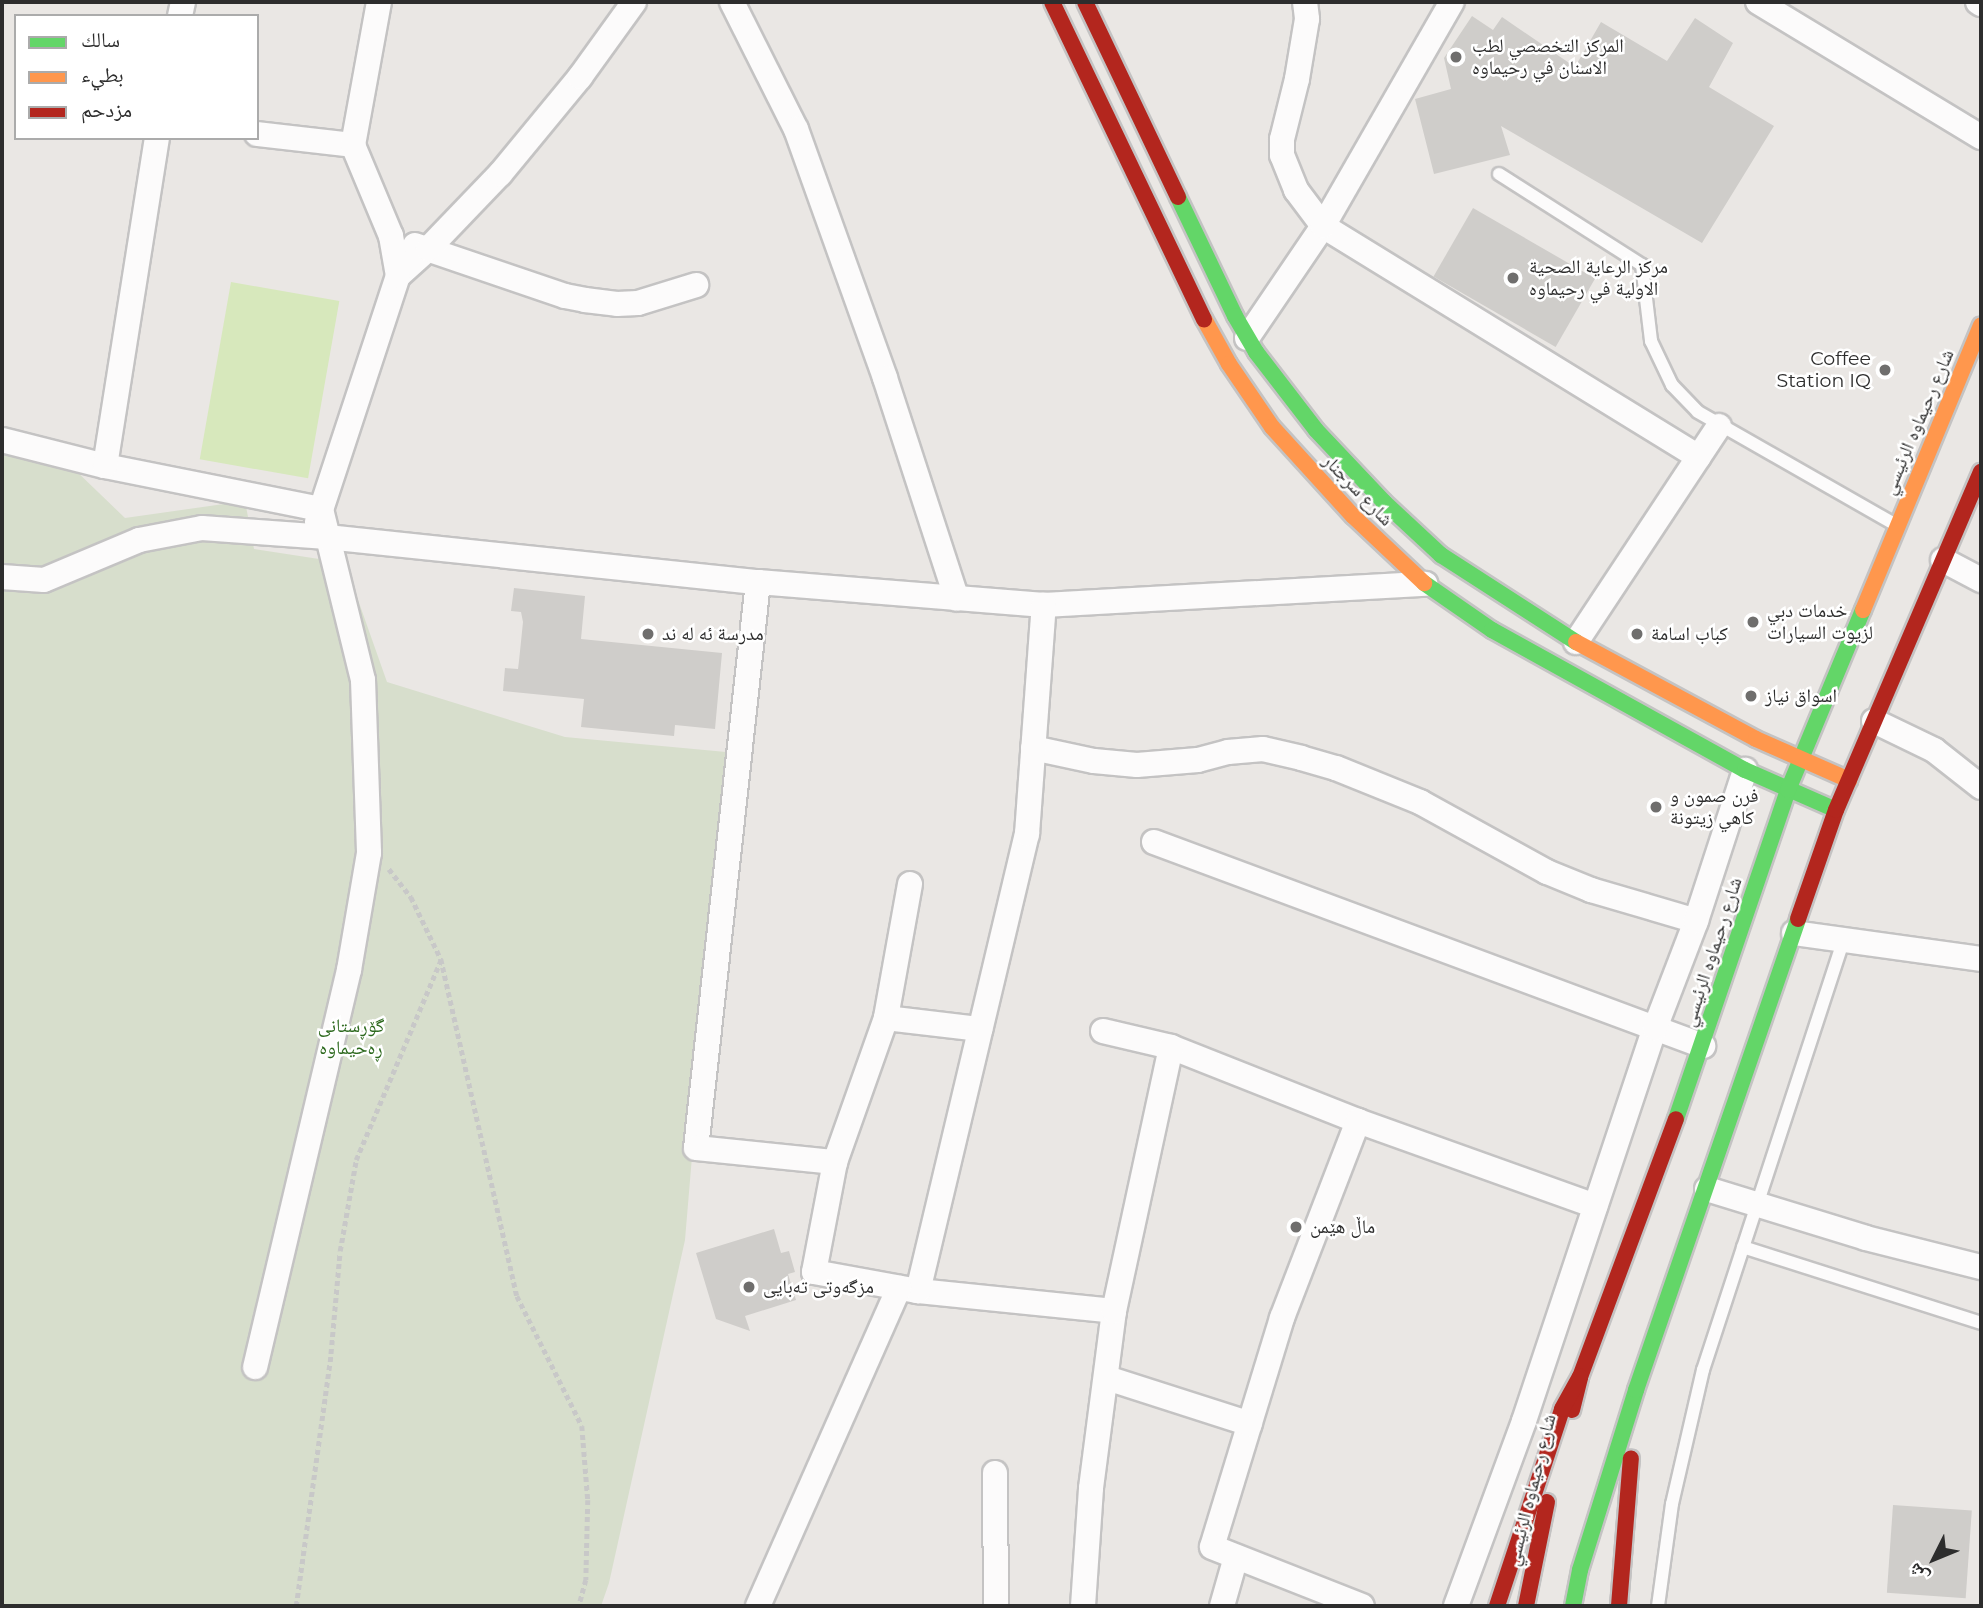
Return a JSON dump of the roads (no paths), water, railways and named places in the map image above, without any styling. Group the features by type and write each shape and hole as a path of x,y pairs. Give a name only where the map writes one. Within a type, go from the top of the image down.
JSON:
{"main road":[{"name":"شارع سرجنار","path":"1052,2 1209,329 1252,399 1310,471 1425,584 1525,649 1745,770 1836,810"},
{"name":"شارع سرجنار","path":"1085,2 1247,338 1270,373 1316,430 1412,530 1470,576 1576,642 1686,703 1800,760 1849,780"},
{"path":"1124,151 1149,139"},
{"name":"شارع رحيماوه الرئيسي","path":"1526,1606 1537,1542 1580,1377 1703,1046 1788,790 1981,325"},
{"path":"1573,1606 1580,1570 1636,1390 1836,810 1981,472"},
{"path":"1497,1606 1562,1409 1580,1377"},
{"path":"1619,1606 1636,1390"}],"street":[{"path":"254,1367 348,970 369,853 363,680 319,537 321,509 398,276 391,236 353,145 379,2"},
{"path":"398,276 428,249 509,163 580,77 634,2"},
{"path":"732,2 796,129 885,378 957,599"},
{"path":"1305,2 1305,31 1297,79 1282,139 1282,155 1296,190 1322,226 1699,457"},
{"path":"1247,338 1322,226 1452,2"},
{"path":"1758,2 1981,137"},
{"path":"259,134 353,145"},
{"path":"105,466 157,140"},
{"path":"391,236 565,296 617,304 661,297 696,285"},
{"path":"1576,642 1719,426"},
{"path":"2,440 105,466 321,509"},
{"path":"2,577 44,580 139,540 202,528 319,537 758,582 1044,605 1425,584"},
{"path":"1943,560 1981,580"},
{"path":"758,582 696,1149 835,1162"},
{"path":"758,1606 908,1289 980,1029 1027,834 1044,605"},
{"path":"1874,721 1934,750 1981,787"},
{"path":"1033,748 1094,761 1137,765 1189,762 1228,752 1263,749 1301,758 1362,778 1420,802 1569,881 1696,921"},
{"path":"1455,1606 1524,1421 1655,1028 1696,921 1745,770"},
{"path":"1154,842 1703,1046"},
{"path":"910,884 886,1018 835,1162 814,1272 908,1289 1114,1311"},
{"path":"1794,933 1981,959"},
{"path":"886,1018 980,1029"},
{"path":"1103,1031 1171,1047 1358,1121 1595,1206"},
{"path":"1083,1606 1091,1488 1114,1311 1171,1047"},
{"path":"1358,1121 1282,1318 1212,1547 1362,1606"},
{"path":"1707,1189 1866,1238 1981,1267"},
{"path":"1107,1378 1250,1423"},
{"path":"995,1474 996,1606"},
{"path":"1222,1606 1236,1558"}],"lane":[{"path":"1499,174 1642,265 1646,321 1659,362 1685,401 1719,426 1897,526"},
{"path":"1658,1606 1672,1504 1695,1398 1843,941"},
{"path":"1744,1247 1981,1323"}],"place":[{"name":"المركز التخصصي لطب الاسنان في رحيماوه","path":"1456,57"},
{"name":"مركز الرعاية الصحیة الاولية في رحيماوه","path":"1513,278"},
{"name":"Coffee Station IQ","path":"1885,370"},
{"name":"خدمات دبي لزيوت السيارات","path":"1753,622"},
{"name":"مدرسة ئه له ند","path":"648,634"},
{"name":"كباب اسامة","path":"1637,634"},
{"name":"اسواق نياز","path":"1751,696"},
{"name":"فرن صمون و كاهي زيتونة","path":"1656,807"},
{"name":"ماڵ هێمن","path":"1296,1227"},
{"name":"مزگەوتی تەبایی","path":"749,1287"}],"park label":[{"name":"گۆڕستانی ڕەحیماوە","path":"351,1037"}]}
